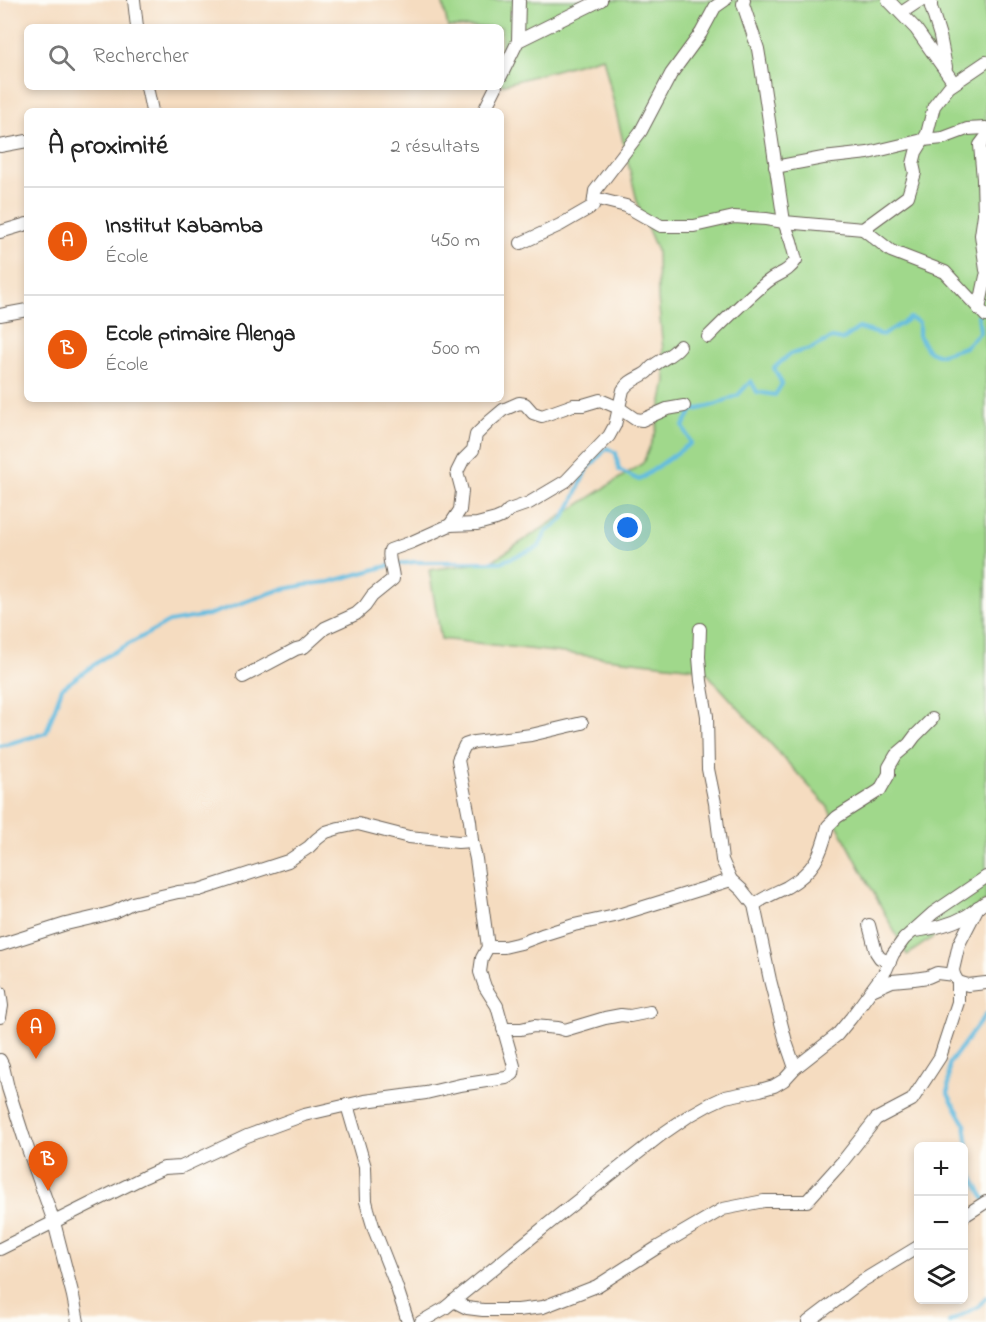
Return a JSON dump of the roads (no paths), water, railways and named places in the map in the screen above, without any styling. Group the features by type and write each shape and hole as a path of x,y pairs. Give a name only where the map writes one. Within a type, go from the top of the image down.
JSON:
{"street":[{"path":"134,0 137,24"},
{"path":"504,70 518,41 519,0"},
{"path":"518,41 601,0"},
{"path":"521,243 560,225 593,206 595,191 641,131 670,74 701,33 715,7 725,0"},
{"path":"708,337 769,280 789,270 796,260 784,222 758,49 744,0"},
{"path":"888,0 916,29 951,79"},
{"path":"900,13 919,1 925,0"},
{"path":"863,229 908,196 915,173 913,164 916,152 927,134 934,106 949,87 951,79 931,0"},
{"path":"951,79 986,62"},
{"path":"148,90 151,108"},
{"path":"486,108 494,90"},
{"path":"775,167 868,153 923,140 943,138 967,129 986,128"},
{"path":"986,137 980,145 984,214 981,235 986,270"},
{"path":"0,146 24,142"},
{"path":"594,198 626,206 661,226 694,226 734,217 863,229 891,251 945,272 982,312"},
{"path":"0,232 24,225"},
{"path":"982,312 986,276"},
{"path":"0,315 24,311"},
{"path":"243,677 304,647 325,628 356,614 372,596 393,579 388,554 390,550 450,525 477,524 504,516 509,510 529,503 566,481 609,436 615,425 626,385 639,375 647,373 680,346"},
{"path":"450,525 460,510 462,491 457,472 463,460 473,450 476,435 503,410 519,403 525,404 533,413 542,416 573,405 583,405 600,400 619,408 635,419 642,420 667,409 684,406"},
{"path":"700,629 699,657 707,716 708,769 722,860 730,880 753,905 770,980 795,1068"},
{"path":"753,905 788,886 808,871 819,857 831,822 880,790 896,755 932,719"},
{"path":"0,1249 164,1168 181,1167 247,1136 304,1114 364,1101 426,1093 506,1078 513,1074 514,1066 497,1006 485,987 480,972 482,958 488,947 470,821 458,760 465,745 474,742 531,735 582,723"},
{"path":"0,945 66,924 114,912 132,903 178,892 199,890 288,861 326,832 339,828 358,825 409,837 458,842 472,841"},
{"path":"421,1322 445,1308 553,1220 687,1117 725,1097 774,1086 784,1080 795,1068 837,1035 873,989 886,970 896,948 904,939 933,913 986,877"},
{"path":"488,947 521,943 542,934 615,916 730,880"},
{"path":"914,931 931,929 953,922 982,904"},
{"path":"453,1301 466,1308 483,1310 543,1307 597,1286 723,1209 764,1201 807,1201 876,1119 912,1100 940,1057 958,1002 953,970 959,944 982,904"},
{"path":"868,925 876,952 880,958 890,962"},
{"path":"873,989 892,981 915,979 937,973 968,985 986,983"},
{"path":"0,992 2,1006 0,1017"},
{"path":"503,1029 534,1026 565,1030 605,1018 650,1012"},
{"path":"0,1060 54,1222 71,1285 78,1322"},
{"path":"347,1105 365,1167 368,1209 408,1322"},
{"path":"968,1213 986,1202"},
{"path":"808,1322 862,1281 914,1249"}],"waterway":[{"path":"0,746 46,733 62,688 105,657 169,622 208,615 279,590 329,582 391,565 414,562 501,562 539,547 546,532 563,519 586,471 607,448 616,453 619,470 639,480 691,443 683,426 692,411 738,395 751,381 757,392 775,395 782,384 774,368 790,354 810,349 832,338 842,340 859,328 883,335 910,318 919,322 919,335 927,350 939,355 965,347 980,332 978,315"},
{"path":"985,1200 972,1176 965,1124 948,1094 949,1064 986,1014"},
{"path":"949,1322 979,1306 986,1297"}],"place":[{"name":"Institut Kabamba","path":"36,1059"},
{"name":"Ecole primaire Alenga","path":"48,1191"}]}
